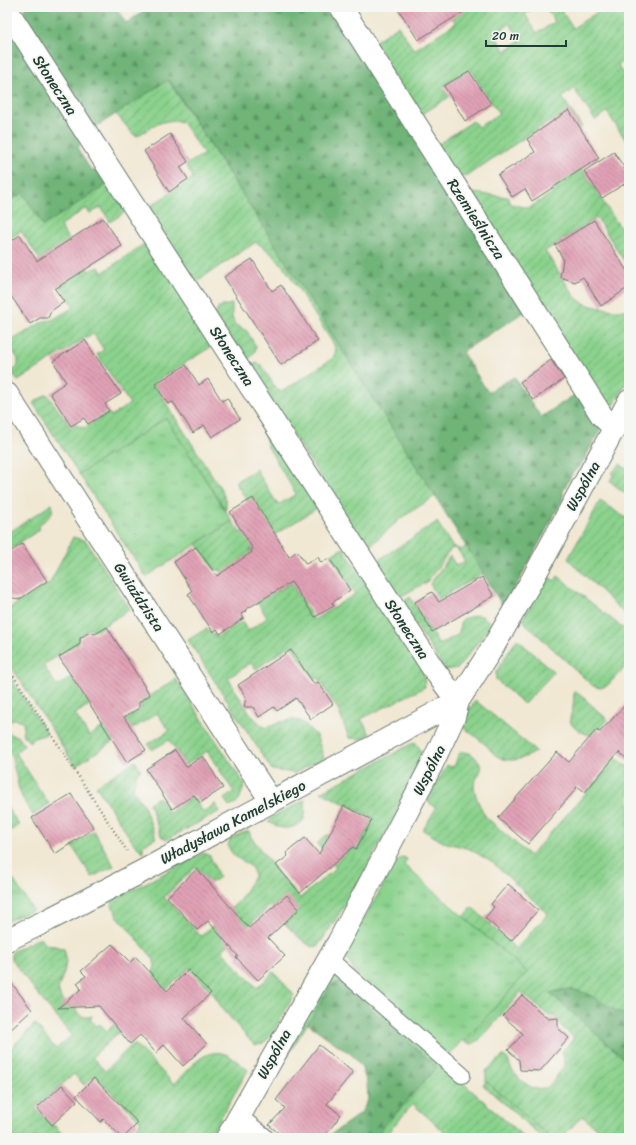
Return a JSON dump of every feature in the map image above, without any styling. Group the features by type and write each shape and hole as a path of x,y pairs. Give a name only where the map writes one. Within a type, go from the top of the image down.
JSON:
{"street":[{"name":"Rzemieślnicza","path":"341,7 602,416 615,427"},
{"name":"Słoneczna","path":"7,10 432,667 458,701"},
{"name":"Gwiaździsta","path":"7,394 271,802"},
{"name":"Wspólna","path":"227,1138 373,877 431,766 454,717 458,701 532,580 629,401"},
{"name":"Władysława Kamelskiego","path":"7,940 141,872 458,701"},
{"path":"238,1119 262,1138"}],"lane":[{"path":"328,958 462,1075"}],"path":[{"path":"7,666 141,872"}],"green space":[{"path":"25,7 115,7 126,23 150,7 331,7 527,310 462,352 488,392 514,377 541,417 579,392 602,427 579,468 573,472 563,491 563,499 504,608 435,496 169,80 94,128 23,17"},
{"path":"446,7 536,7 525,14 537,33 555,22 545,7 559,7 573,28 602,9 601,7 629,7 629,58 618,65 626,79 629,103 629,145 607,112 595,120 574,89 562,97 582,127 563,141 629,241 629,269 597,218 545,251 575,297 583,303 613,310 629,310 629,378 610,412 470,197 473,193 508,197 511,204 529,208 557,190 535,154 561,136 550,121 468,175 458,178 437,145 473,121 478,127 499,114 470,69 442,87 449,97 419,116 372,43 398,26 414,50 456,23","holes":["510,24 521,40 505,51 494,34"]},
{"path":"7,25 81,139 78,150 91,170 103,173 109,183 43,226 23,193 7,203"},
{"path":"168,80 435,496 400,519 371,545 359,537 250,368 257,363 261,365 275,387 279,391 283,391 333,358 336,351 334,345 289,274 272,254 256,242 194,283 146,209 193,178 186,165 204,154 182,122 164,122 153,126 137,136 133,134 116,114"},
{"path":"109,183 123,203 125,212 110,222 101,207 90,214 86,208 60,226 89,271 99,267 102,273 144,244 150,245 214,345 153,383 221,489 226,501 226,511 166,418 79,474 33,403 47,394 71,428 76,425 84,428 109,413 111,416 130,404 97,354 104,350 93,333 18,381 12,372 18,366 18,359 8,343 44,321 52,320 74,307 59,283 56,284 21,231 7,240 7,203 23,193 43,226"},
{"path":"232,304 232,317 235,325 247,331 256,347 251,357 245,361 215,315 219,307"},
{"path":"166,418 232,521 146,577 79,474"},
{"path":"265,423 319,507 250,550 273,587 278,591 291,583 314,620 355,594 331,555 343,548 423,669 425,687 361,719 370,734 361,739 349,738 338,709 317,677 314,679 291,645 256,669 251,663 228,678 250,712 260,724 266,728 281,722 297,720 302,722 316,735 324,758 295,773 272,770 188,640 206,629 217,637 242,622 248,631 267,618 259,604 250,601 244,605 222,571 214,569 197,544 232,521 240,533 260,521 235,482 256,469 278,505 296,494 268,447 263,431"},
{"path":"620,464 629,471 629,497 610,481 614,474 612,473"},
{"path":"600,501 629,520 629,618 568,559"},
{"path":"52,504 53,508 51,514 40,524 39,530 7,551 7,534"},
{"path":"437,522 452,546 461,550 466,546 483,573 439,599 430,584 450,556 456,566 465,561 457,549 452,548 427,582 398,598 383,574 380,559"},
{"path":"73,537 86,541 130,609 96,631 90,629 78,637 78,643 43,665 57,686 79,673 97,700 75,714 89,736 114,720 122,722 141,709 141,702 176,679 245,785 238,802 229,806 224,799 234,792 207,751 186,765 169,740 152,750 148,744 169,731 157,713 75,766 7,660 7,604 10,608 50,583"},
{"path":"547,576 555,581 558,576 629,633 629,663 607,686 600,688 593,686 526,624 523,618"},
{"path":"410,597 439,645 459,634 460,623 463,619 476,615 482,616 492,624 458,668 445,670 401,603"},
{"path":"517,639 554,672 524,704 496,680 496,672"},
{"path":"7,672 47,734 34,738 29,742 22,733 24,727 22,721 16,719 11,720 7,726"},
{"path":"575,690 608,720 593,736 578,730 571,723 570,718"},
{"path":"475,700 536,751 517,760 507,760 494,754 486,745 461,725"},
{"path":"7,728 8,732 14,736 18,736 24,745 16,753 49,804 33,815 19,789 11,754 7,747"},
{"path":"415,742 426,758 352,895 318,946 312,947 300,938 270,906 222,951 257,988 274,972 294,995 271,1036 263,1043 254,1045 222,1008 213,993 189,968 92,1057 105,1071 134,1043 174,1084 196,1062 210,1054 217,1052 228,1055 234,1059 248,1070 209,1138 128,1138 141,1122 95,1076 84,1085 74,1074 35,1108 66,1138 7,1138 7,1052 35,1024 56,1049 72,1035 46,1005 11,959 13,951 40,938 47,945 64,949 66,964 58,989 61,999 65,1002 75,1004 76,1010 80,1015 85,1017 92,1016 90,1019 97,1026 100,1024 107,1031 158,983 153,973 155,966 153,958 116,915 116,911 112,905 113,900 203,853 210,856 219,877 211,883 196,867 164,897 201,936 239,901 254,877 251,867 235,856 228,846 230,839 249,831 251,837 279,874 300,898 336,868 317,844 327,835 357,850 373,818 321,792"},
{"path":"585,746 608,754 629,767 629,1016 618,1012 583,992 562,990 550,993 629,1063 628,1138 608,1138 582,1116 566,1133 564,1138 551,1138 486,1081 486,1071 503,1056 508,1059 513,1072 526,1084 537,1089 546,1088 552,1083 562,1069 564,1058 562,1052 574,1038 562,1027 554,1016 549,1016 521,992 479,1040 472,1044 464,1042 527,972 464,917 472,907 516,949 548,914 493,863 470,849 443,842 423,830 436,808 427,801 447,765 451,767 455,765 458,755 461,752 468,753 476,758 481,767 474,787 478,802 486,817 530,856 609,767"},
{"path":"135,761 141,770 136,774 133,790 144,806 156,838 143,845 143,852 134,844 96,786"},
{"path":"159,797 169,813 193,797 203,812 215,804 220,811 166,840 161,836 149,803"},
{"path":"305,800 305,817 299,824 289,828 282,828 268,821 274,816"},
{"path":"7,807 19,825 7,833"},
{"path":"94,831 114,866 92,877 72,846"},
{"path":"403,857 407,859 404,865 527,972 464,1042 462,1040 449,1056 356,974 347,959 346,954 357,931 397,861"},
{"path":"7,870 33,910 7,921"},
{"path":"327,976 340,978 408,1034 525,1138 499,1138 494,1134 489,1138 451,1138 413,1104 383,1138 374,1138 437,1067 341,982 332,984 285,1060 280,1057"},
{"path":"341,982 437,1067 374,1138 324,1138 361,1113 368,1100 367,1083 361,1066 352,1055 307,1023 332,984"},
{"path":"567,989 587,993 629,1016 629,1063 550,993"},
{"path":"486,1081 548,1135 543,1138 483,1085"}],"building":[{"path":"397,7 471,7 418,40"},
{"path":"469,71 491,104 465,121 444,86"},
{"path":"569,110 599,158 532,201 525,189 512,197 498,175 535,152 527,139"},
{"path":"170,134 188,162 180,167 188,179 169,192 144,151"},
{"path":"614,152 629,175 629,181 602,198 584,171"},
{"path":"103,218 122,246 55,289 64,302 51,311 48,318 40,318 30,324 7,290 7,244 20,235 37,261"},
{"path":"594,220 629,274 629,287 601,306 583,277 575,282 560,277 563,259 555,245"},
{"path":"252,259 272,291 281,285 318,341 281,365 224,277"},
{"path":"85,340 121,394 105,404 109,411 88,424 84,418 71,426 50,393 66,382 53,361"},
{"path":"551,360 564,379 533,400 520,382"},
{"path":"186,365 199,385 208,379 222,401 227,398 240,419 212,437 204,425 193,433 173,402 168,404 155,384"},
{"path":"253,498 289,557 297,551 306,564 318,557 321,563 329,558 350,590 332,603 334,606 315,617 291,582 245,610 246,611 241,614 244,618 220,634 217,629 213,632 188,594 192,591 174,562 196,547 217,576 252,552 251,550 253,549 230,512"},
{"path":"22,544 47,581 20,599 7,597 7,554"},
{"path":"482,577 494,596 432,632 415,602 432,592 439,602"},
{"path":"107,627 150,695 139,702 139,708 124,717 146,750 127,762 59,657 80,644 80,638 90,632 95,634"},
{"path":"291,650 314,684 318,682 333,704 311,719 296,698 277,711 274,707 259,717 253,707 244,707 246,697 238,685"},
{"path":"629,701 629,761 619,752 585,792 577,786 528,844 498,818 557,752 569,762 596,730 600,732"},
{"path":"175,750 186,767 203,756 223,788 200,803 194,795 172,809 146,769"},
{"path":"71,794 94,828 55,854 32,818"},
{"path":"344,806 372,820 356,849 353,847 300,893 276,865 288,856 286,853 305,838 319,854"},
{"path":"197,869 249,928 287,895 299,909 268,938 285,956 258,980 236,957 238,956 208,921 197,930 167,897"},
{"path":"508,884 538,910 511,941 485,918 494,907 491,904"},
{"path":"112,944 130,962 136,957 167,991 188,970 211,993 184,1018 207,1044 183,1066 164,1045 156,1053 140,1035 130,1044 99,1006 58,1008 81,989 77,983 86,976 81,971"},
{"path":"7,977 32,1010 7,1033"},
{"path":"522,995 548,1019 558,1018 558,1028 569,1038 540,1071 520,1070 519,1060 508,1050 523,1034 503,1016"},
{"path":"319,1045 353,1072 327,1104 341,1115 323,1138 284,1138 269,1125 285,1108 276,1100"},
{"path":"94,1078 138,1123 123,1138 103,1119 101,1122 76,1096"},
{"path":"62,1085 77,1101 52,1125 37,1108"}]}
